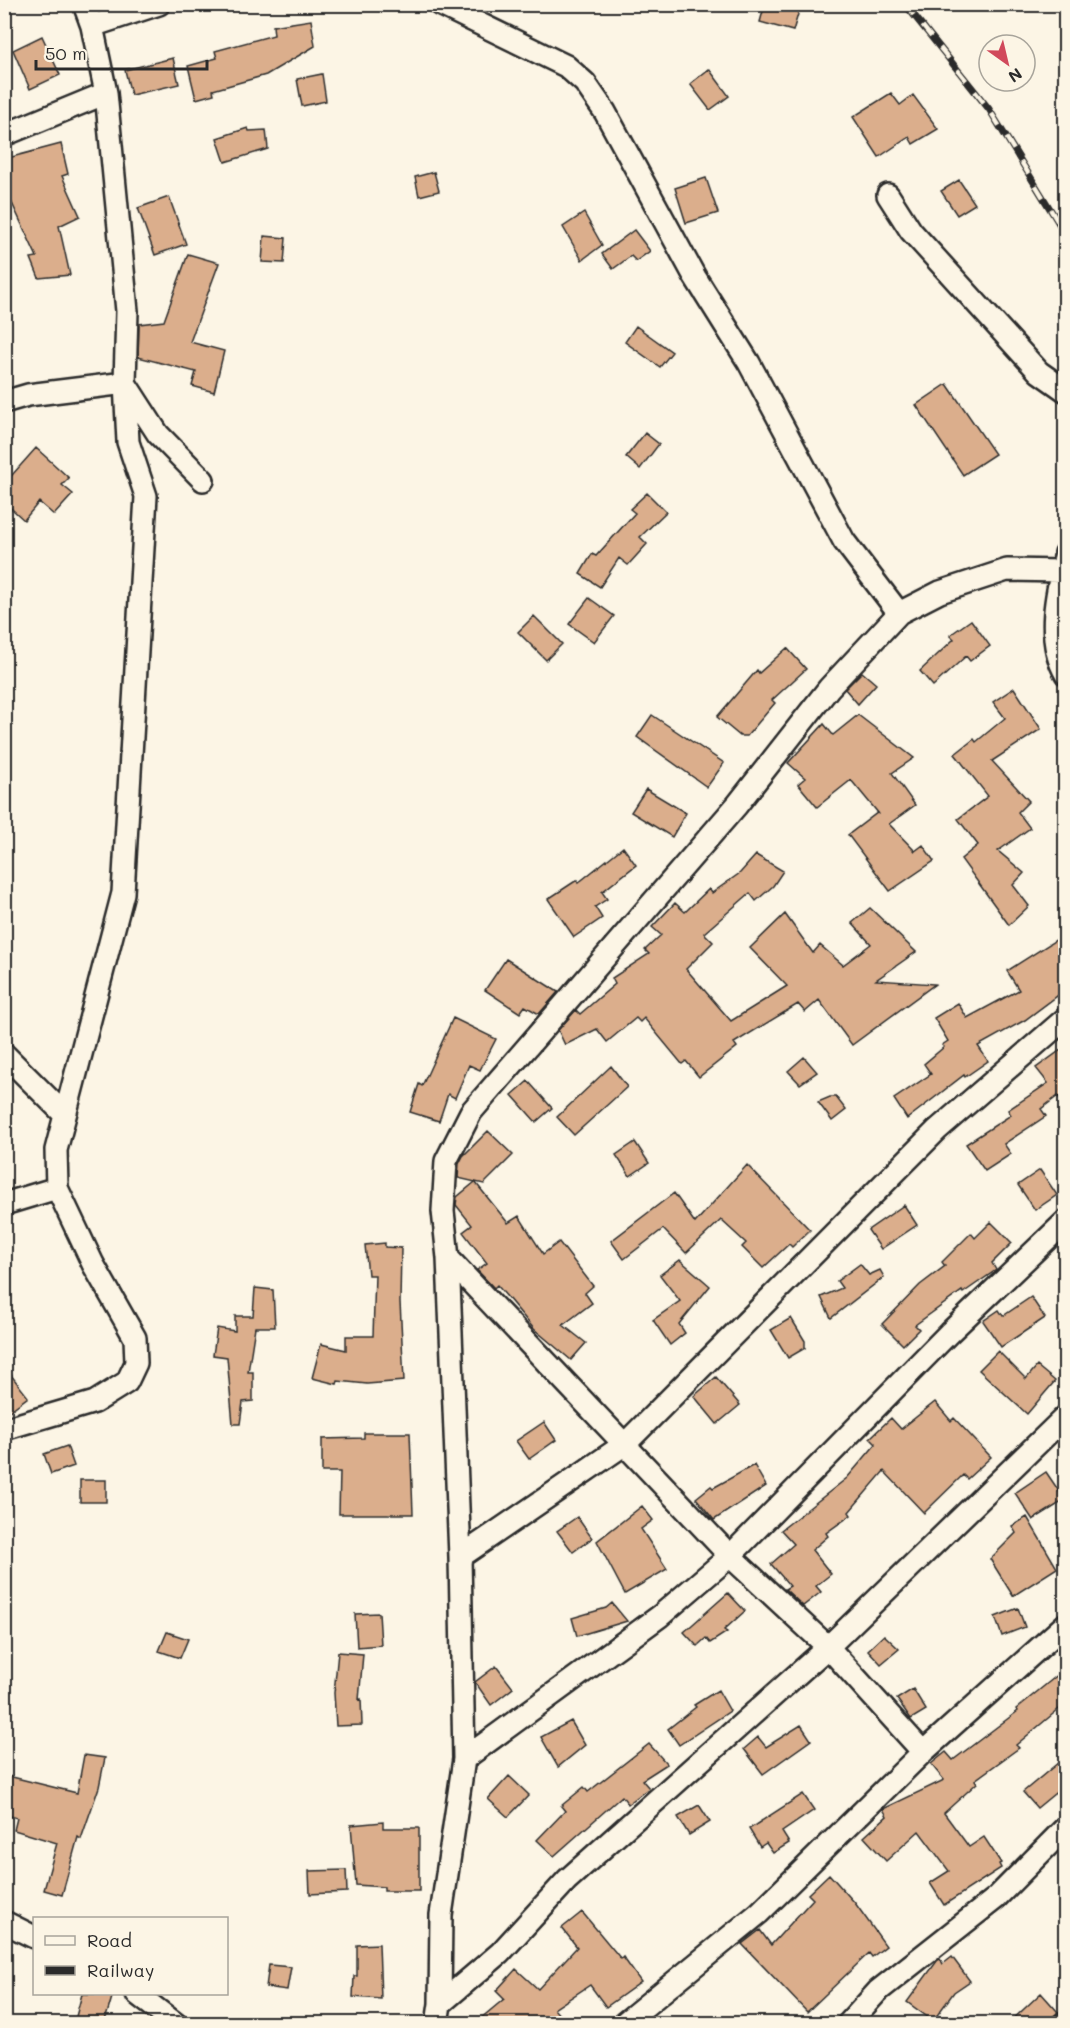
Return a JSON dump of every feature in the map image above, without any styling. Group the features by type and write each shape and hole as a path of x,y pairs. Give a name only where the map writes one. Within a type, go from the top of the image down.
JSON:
{"street":[{"path":"4,1429 95,1402 127,1382 136,1363 135,1338 93,1264 57,1188 56,1150 123,893 146,496 128,442 125,383 127,311 106,93 92,26 84,4"},
{"path":"92,26 159,4"},
{"path":"439,4 566,66 585,83 605,112 695,277 749,363 844,541 898,613"},
{"path":"4,135 106,93"},
{"path":"888,195 911,231 1039,372 1065,391"},
{"path":"4,402 28,395 125,383"},
{"path":"125,383 158,434 203,480"},
{"path":"439,2014 441,1915 464,1759 460,1557 448,1258 443,1212 446,1161 471,1112 736,805 829,688 898,613 940,592 1007,570 1064,562 1054,619 1060,665 1065,674"},
{"path":"460,1557 626,1444 937,1130 1065,1018"},
{"path":"4,1054 64,1115"},
{"path":"4,1204 57,1188"},
{"path":"464,1759 660,1616 730,1556 949,1334 1065,1221"},
{"path":"448,1258 730,1556 828,1647 923,1752"},
{"path":"439,2014 500,1953 567,1880 828,1647 1065,1416"},
{"path":"623,2024 759,1913 923,1752 1065,1624"},
{"path":"848,2024 878,1992 996,1898 1065,1827"},
{"path":"4,1923 33,1937"},
{"path":"138,1995 176,2024"}],"building":[{"path":"765,4 801,4 793,31 760,22"},
{"path":"311,20 315,46 266,75 213,90 214,94 196,99 188,66 217,58 215,51 274,35 273,26"},
{"path":"42,36 60,75 30,89 13,50"},
{"path":"173,58 179,84 131,95 125,70"},
{"path":"709,69 729,96 710,110 690,84"},
{"path":"322,74 326,101 302,106 297,79"},
{"path":"891,93 900,105 913,95 938,129 913,144 909,137 879,157 853,117"},
{"path":"248,128 249,131 266,130 268,149 225,162 217,138"},
{"path":"61,144 68,174 62,176 80,216 59,226 70,275 39,278 31,258 37,257 4,186 4,159"},
{"path":"434,172 439,191 419,196 415,177"},
{"path":"706,178 718,213 686,223 675,188"},
{"path":"959,180 975,204 957,215 941,191"},
{"path":"169,197 186,244 155,255 138,208"},
{"path":"584,213 602,245 582,260 563,227"},
{"path":"634,230 650,251 636,261 631,256 613,269 602,254"},
{"path":"264,236 286,238 284,263 262,262"},
{"path":"188,254 219,263 190,342 224,351 214,392 192,386 196,372 138,357 139,324 164,321"},
{"path":"636,326 672,352 660,367 625,342"},
{"path":"947,384 995,454 963,475 916,405"},
{"path":"645,433 659,444 640,469 626,457"},
{"path":"36,448 69,478 62,485 73,494 54,515 39,502 24,520 4,502 4,484"},
{"path":"647,493 666,512 640,537 647,544 628,565 619,558 600,587 580,574 592,554 596,556 635,513 630,509"},
{"path":"589,598 614,616 594,642 569,624"},
{"path":"534,616 562,644 546,660 518,632"},
{"path":"971,620 990,646 970,661 966,656 933,686 920,671 954,639 950,635"},
{"path":"787,648 806,669 772,700 775,703 747,736 740,736 717,717 757,670 759,673"},
{"path":"862,672 876,684 858,704 845,689"},
{"path":"1014,688 1041,729 992,761 1029,801 1018,812 1030,828 998,851 1024,873 1013,885 1029,906 1009,925 961,859 978,845 958,819 988,796 955,754 974,739 976,742 1005,718 993,702"},
{"path":"652,715 724,763 707,787 637,737"},
{"path":"858,715 914,758 892,773 915,805 889,824 915,851 923,845 934,861 890,891 848,835 877,813 879,814 851,780 817,807 798,784 805,778 788,763 824,724 833,735"},
{"path":"646,789 686,813 672,837 631,812"},
{"path":"623,847 636,865 602,892 607,899 595,907 602,918 574,937 548,899 577,880 578,883"},
{"path":"756,855 783,871 773,886 756,901 750,893 704,933 713,942 686,969 731,1021 787,986 750,948 785,914 813,953 820,945 843,965 871,944 852,923 870,908 916,952 876,980 935,984 852,1045 819,1000 805,1012 798,1004 734,1043 737,1047 699,1077 686,1061 682,1064 644,1018 640,1022 636,1018 607,1042 597,1029 565,1045 558,1030 576,1010 580,1014 615,984 612,978 649,954 645,950 661,935 652,927 675,903 685,912 709,889 712,893 740,873"},
{"path":"1065,934 1065,990 1025,1020 978,1046 988,1061 965,1077 964,1075 907,1119 894,1099 931,1074 924,1064 948,1041 934,1018 958,1003 967,1018 1019,990 1007,971"},
{"path":"506,959 558,992 539,1014 525,1006 520,1013 485,990"},
{"path":"453,1018 496,1039 480,1070 469,1065 455,1098 448,1094 439,1121 410,1112 419,1084 422,1086"},
{"path":"1065,1047 1065,1107 1058,1096 1041,1109 1046,1116 1004,1144 1011,1154 985,1171 966,1144 1011,1115 1008,1110 1048,1083 1036,1068"},
{"path":"804,1057 817,1072 800,1084 788,1071"},
{"path":"611,1066 627,1087 574,1135 557,1117"},
{"path":"528,1081 552,1108 536,1122 512,1095"},
{"path":"836,1097 846,1110 832,1121 818,1102"},
{"path":"488,1131 513,1155 484,1184 458,1178 459,1164 463,1156"},
{"path":"635,1142 649,1163 630,1176 616,1155"},
{"path":"747,1165 810,1230 792,1247 789,1244 763,1268 742,1247 746,1243 721,1220 686,1253 663,1229 624,1259 611,1241 674,1193 695,1223"},
{"path":"1040,1170 1057,1195 1035,1210 1018,1185"},
{"path":"475,1182 508,1223 519,1216 543,1254 559,1242 593,1286 585,1293 592,1303 563,1325 586,1343 571,1360 534,1329 497,1285 494,1288 477,1270 487,1263 463,1232 472,1225 456,1205 457,1197"},
{"path":"904,1205 917,1225 881,1249 868,1230"},
{"path":"991,1222 1012,1243 992,1263 996,1270 915,1325 919,1329 903,1345 882,1324 920,1285 945,1266 942,1262 971,1233 975,1238"},
{"path":"385,1243 385,1247 401,1248 400,1302 404,1381 367,1384 338,1381 337,1384 312,1378 321,1344 346,1350 346,1336 373,1336 375,1275 368,1275 365,1245"},
{"path":"680,1260 710,1286 679,1324 685,1333 670,1345 653,1320 680,1301 660,1275"},
{"path":"860,1264 869,1275 880,1270 884,1277 831,1318 821,1297 842,1288 837,1281"},
{"path":"255,1288 273,1290 275,1327 255,1327 248,1372 253,1372 253,1401 243,1402 240,1424 233,1424 227,1357 213,1355 217,1328 235,1331 235,1316 253,1316"},
{"path":"1031,1297 1045,1318 1001,1347 983,1321 999,1310 1003,1316"},
{"path":"791,1318 805,1341 805,1348 788,1358 771,1330"},
{"path":"998,1351 1026,1379 1037,1366 1055,1381 1027,1414 979,1370"},
{"path":"4,1366 28,1397 4,1415"},
{"path":"716,1377 740,1405 717,1424 694,1396"},
{"path":"935,1402 951,1421 954,1418 991,1457 967,1479 963,1475 924,1513 884,1471 849,1512 851,1515 826,1533 828,1536 812,1550 831,1574 816,1586 821,1592 803,1606 785,1589 790,1586 771,1564 794,1544 781,1530 847,1478 876,1444 870,1438 891,1418 901,1429"},
{"path":"544,1422 556,1440 529,1459 516,1441"},
{"path":"364,1433 410,1433 413,1514 339,1514 340,1472 322,1472 322,1439 364,1438"},
{"path":"67,1446 74,1466 51,1474 44,1454"},
{"path":"754,1465 766,1486 714,1520 696,1498 711,1486 713,1488"},
{"path":"1046,1472 1065,1500 1033,1520 1015,1493"},
{"path":"80,1480 106,1480 106,1502 80,1502"},
{"path":"642,1506 653,1520 641,1529 667,1569 625,1594 597,1541"},
{"path":"577,1517 592,1538 573,1552 557,1531"},
{"path":"1027,1517 1057,1568 1013,1596 990,1559 1016,1533 1012,1526"},
{"path":"728,1593 745,1611 724,1630 727,1632 710,1643 706,1638 697,1646 684,1632"},
{"path":"612,1603 627,1621 577,1636 572,1618 606,1608"},
{"path":"1018,1608 1025,1627 1002,1636 995,1617"},
{"path":"379,1613 381,1645 357,1647 355,1614"},
{"path":"167,1632 188,1639 180,1658 159,1651"},
{"path":"884,1635 899,1649 881,1664 868,1650"},
{"path":"338,1652 363,1654 359,1700 361,1699 362,1725 336,1726 334,1693"},
{"path":"496,1666 513,1688 491,1705 475,1682"},
{"path":"1065,1669 1065,1704 1016,1745 1019,1748 975,1780 977,1783 944,1813 969,1847 984,1837 1001,1863 999,1864 1001,1868 944,1905 930,1883 949,1871 919,1831 886,1861 864,1837 887,1816 883,1809 944,1780 931,1764 946,1752 953,1760 1018,1711 1016,1709"},
{"path":"913,1689 926,1710 911,1719 897,1699"},
{"path":"718,1690 730,1711 679,1745 668,1729 696,1707 694,1705"},
{"path":"571,1721 585,1745 558,1767 541,1737"},
{"path":"801,1725 811,1740 763,1774 744,1749 758,1737 766,1747"},
{"path":"649,1744 667,1764 642,1780 649,1788 628,1804 622,1796 554,1856 537,1840 565,1811 561,1806 584,1787 588,1792"},
{"path":"84,1755 105,1758 99,1787 81,1839 78,1837 62,1895 44,1890 57,1843 14,1830 17,1818 4,1814 4,1775 77,1793"},
{"path":"1065,1757 1065,1785 1037,1808 1023,1792"},
{"path":"509,1776 529,1795 508,1817 488,1799"},
{"path":"803,1794 814,1810 782,1832 789,1843 773,1853 766,1843 760,1847 749,1829"},
{"path":"699,1805 710,1822 689,1835 678,1817"},
{"path":"383,1822 383,1828 419,1828 419,1891 384,1891 384,1887 356,1885 351,1825"},
{"path":"346,1870 347,1892 310,1894 309,1871"},
{"path":"829,1874 855,1903 886,1946 872,1957 869,1953 807,2012 742,1944 760,1930 771,1945 813,1899 808,1894"},
{"path":"582,1912 621,1959 623,1957 641,1982 606,2007 590,1985 554,2009 567,2024 474,2024 504,1999 496,1991 516,1969 538,1989 577,1947 562,1928"},
{"path":"379,1944 381,1999 353,1997 354,1976 357,1976 357,1945"},
{"path":"952,1957 970,1981 954,1992 933,2021 907,2002 937,1961 940,1959 943,1964"},
{"path":"269,1965 291,1967 287,1990 266,1987"},
{"path":"1041,1993 1058,2012 1045,2024 1008,2024"},
{"path":"82,1995 113,1995 104,2024 74,2024"}],"railway":[{"path":"905,4 989,109 1066,235"}]}
